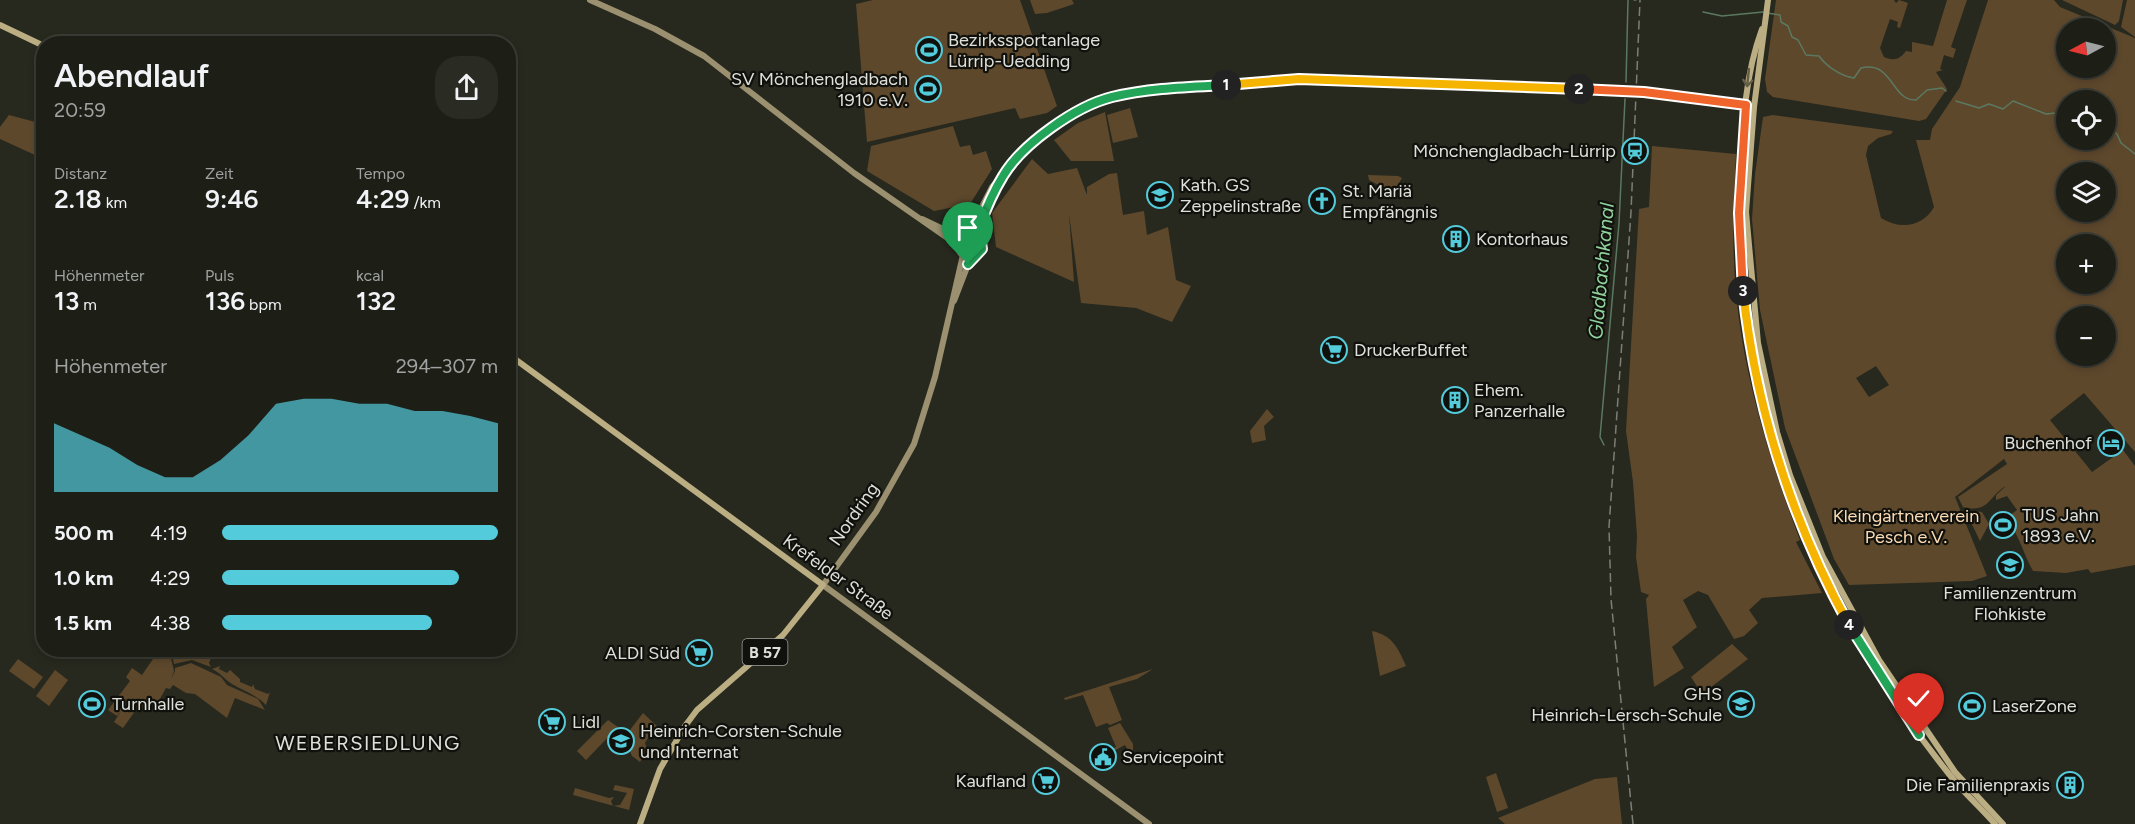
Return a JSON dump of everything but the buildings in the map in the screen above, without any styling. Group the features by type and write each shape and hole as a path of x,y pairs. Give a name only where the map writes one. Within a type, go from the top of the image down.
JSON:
{"main road":[{"path":"590,0 655,29 704,56 800,132 959,246 963,255 971,257 978,255 982,249 977,236"},
{"path":"1767,4 1754,107 1746,212 1750,278 1766,388 1790,474 1823,557 1879,660 1955,772 2003,824"},
{"path":"1765,17 1750,64 1739,213 1742,279 1749,346 1780,472 1811,551 1866,654 1919,735 1960,787 1995,824"},
{"path":"0,25 36,42"},
{"path":"943,230 966,225 1003,175 1028,147 1050,129 1075,113 1111,97 1182,88 1299,79 1635,91 1754,107"},
{"path":"977,236 985,211 1003,175"},
{"path":"959,246 982,203"},
{"path":"913,215 943,230 965,236 977,236"},
{"name":"Nordring","path":"640,824 660,769 685,726 698,710 783,635 876,512 906,462 926,410 963,255"},
{"name":"Nordring","path":"952,304 971,257"},
{"name":"Krefelder Straße","path":"516,360 1149,824"}],"green space":[{"name":"Bezirkssportanlage Lürrip-Uedding","path":"873,0 1020,0 1057,106 1047,113 1020,119 1015,108 867,142 856,4"},
{"path":"1030,0 1072,0 1074,4 1047,13 1035,14"},
{"path":"1776,0 1894,0 1896,3 1899,0 1908,3 1900,28 1897,27 1898,22 1890,19 1880,48 1884,57 1894,59 1899,58 1906,51 1912,52 1912,42 1933,46 1947,0 1967,0 1951,47 1956,49 1953,58 1944,55 1940,69 1943,70 1936,72 1947,89 1926,119 1919,121 1773,97 1767,92 1765,79"},
{"name":"Kleingärtnerverein Pesch e.V.","path":"1988,0 2054,0 2060,7 2087,18 2056,18 2056,78 2116,78 2116,30 2135,38 2135,452 2084,393 2050,420 2092,472 2123,450 2135,466 2135,565 2091,573 2088,569 2066,573 2033,571 2010,524 2012,522 2009,516 2017,510 2007,496 1996,500 1996,495 2006,486 1979,508 1963,507 1958,497 2007,464 2004,459 1955,497 1987,576 1972,581 1849,585 1834,559 1785,428 1760,310 1752,219 1755,174 1763,117 1773,115 1893,131 1868,146 1866,155 1881,218 1903,225 1910,225 1924,219 1934,207 1916,140 1930,140 1932,129 1960,87","holes":["1876,366 1889,385 1869,397 1856,378"]},
{"path":"2062,0 2123,0 2119,21 2116,24 2116,18 2100,18"},
{"path":"2127,0 2135,0 2135,37 2121,27"},
{"path":"1130,108 1138,137 1113,143 1107,115"},
{"path":"1105,112 1114,161 1071,161 1054,140 1078,123"},
{"path":"9,115 36,122 36,155 0,139 0,127"},
{"path":"953,126 960,147 970,145 973,155 986,151 992,169 970,204 934,211 867,171 871,146"},
{"path":"1652,146 1736,154 1734,260 1736,296 1747,367 1765,437 1800,540 1796,542 1822,593 1762,598 1749,610 1758,623 1744,636 1734,639 1708,595 1698,591 1683,600 1697,627 1672,647 1684,668 1654,687 1646,599 1649,595 1641,592 1636,557 1637,536 1633,482 1626,431 1639,209 1649,207"},
{"path":"1032,159 1048,174 1077,168 1087,195 1087,187 1109,174 1117,173 1123,215 1144,211 1147,235 1168,227 1176,280 1191,286 1172,322 1136,308 1081,303 1069,214 1074,282 996,247 992,213"},
{"path":"1368,175 1402,178 1393,193 1369,180"},
{"path":"1267,409 1274,417 1264,426 1266,440 1252,443 1250,431"},
{"path":"1965,510 1982,512 1989,524 1980,541"},
{"path":"1372,631 1385,636 1393,643 1406,666 1380,676"},
{"path":"1732,644 1748,659 1702,694 1691,677"},
{"path":"154,657 171,657 174,671 171,679 175,671 175,668 191,663 221,677 227,685 258,699 265,710 235,698 227,718 195,694 186,693 173,685 170,689 166,688 156,706 152,704 148,710 138,707 123,728 114,722 121,711 117,716 108,710 130,681 126,677 132,668 142,675"},
{"path":"172,657 212,657 209,663 211,667 192,660 174,664"},
{"path":"18,659 43,677 34,689 9,671"},
{"path":"220,666 219,669 227,673 230,670 240,679 240,682 252,687 253,684 255,689 268,694 270,692 266,705 212,669"},
{"path":"1153,669 1137,679 1109,687 1122,720 1110,725 1107,723 1096,727 1083,695 1065,700 1064,698"},
{"path":"55,670 68,680 49,706 36,696"},
{"path":"643,713 658,727 653,737 651,733 645,743 647,749 640,762 632,756 628,747 623,747 620,743"},
{"path":"608,720 618,727 586,760 577,751"},
{"path":"1120,723 1133,744 1133,752 1130,754 1125,745 1114,751 1113,748 1116,747 1108,728"},
{"path":"1496,773 1508,808 1497,812 1486,777"},
{"path":"1617,777 1622,824 1505,824 1498,818 1595,779"},
{"path":"615,785 634,789 629,810 614,806 620,805 627,793 613,790"},
{"path":"575,788 609,798 614,797 611,801 613,806 573,795"}],"waterway":[{"name":"Gladbachkanal","path":"1626,82 1628,0"},
{"path":"1703,12 1722,16 1763,12"},
{"path":"1767,13 1780,15 1781,22 1788,26 1792,37 1798,40 1806,55 1819,56 1839,73 1854,78 1861,68 1872,67 1880,70 1908,99 1916,100 1927,90 1942,88 1946,91"},
{"name":"Gladbachkanal","path":"1604,445 1600,437 1619,223 1625,99"},
{"path":"1956,101 1979,108 1989,104 2003,109 2013,101 2046,114 2056,113"},
{"path":"2116,133 2121,143 2135,154"}],"railway":[{"path":"1633,824 1611,599 1609,527 1631,212 1640,0"}],"place":[{"name":"Bezirkssportanlage Lürrip-Uedding","path":"929,50"},
{"name":"SV Mönchengladbach 1910 e.V.","path":"928,89"},
{"name":"Mönchengladbach-Lürrip","path":"1635,151"},
{"name":"Kath. GS Zeppelinstraße","path":"1160,195"},
{"name":"St. Mariä Empfängnis","path":"1322,201"},
{"name":"Kontorhaus","path":"1456,239"},
{"name":"DruckerBuffet","path":"1334,350"},
{"name":"Ehem. Panzerhalle","path":"1455,400"},
{"name":"Buchenhof","path":"2111,443"},
{"name":"TUS Jahn 1893 e.V.","path":"2003,525"},
{"name":"Familienzentrum Flohkiste","path":"2010,565"},
{"name":"ALDI Süd","path":"699,653"},
{"name":"Turnhalle","path":"92,704"},
{"name":"GHS Heinrich-Lersch-Schule","path":"1741,704"},
{"name":"LaserZone","path":"1972,706"},
{"name":"Lidl","path":"552,722"},
{"name":"Heinrich-Corsten-Schule und Internat","path":"621,741"},
{"name":"Servicepoint","path":"1103,757"},
{"name":"Kaufland","path":"1046,781"},
{"name":"Die Familienpraxis","path":"2070,785"}],"district":[{"name":"WEBERSIEDLUNG","path":"368,743"}],"route":[{"path":"968,264 971,257 978,255 982,249 977,236 978,230 985,211 1008,168 1050,129 1075,113 1111,97 1182,88 1299,79 1641,92 1746,105 1739,240 1749,346 1769,434 1793,508 1827,586 1872,664 1919,735"}]}
